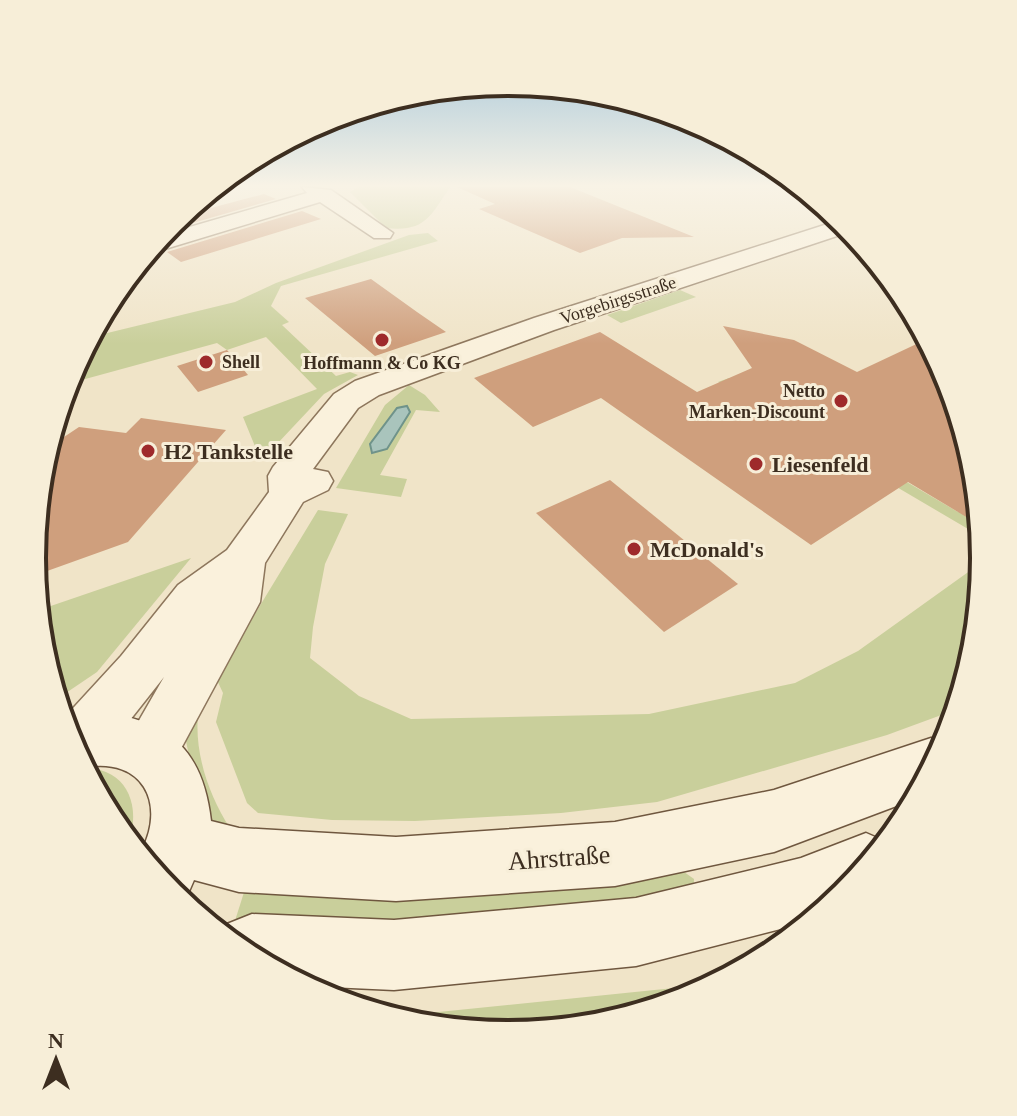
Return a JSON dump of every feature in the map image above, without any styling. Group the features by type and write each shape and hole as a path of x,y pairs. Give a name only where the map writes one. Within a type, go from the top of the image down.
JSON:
{"street":[{"name":"Vorgebirgsstraße","path":"81,735 139,672 194,598 243,562 289,493 321,477 389,380 544,324 805,239"},
{"name":"Vorgebirgsstraße","path":"150,750 237,602 243,562"},
{"path":"84,742 119,740 150,750 166,765 180,797 169,862"},
{"name":"Ahrstraße","path":"169,862 239,860 396,869 615,854 774,821 919,770"},
{"path":"262,949 394,955 636,932 801,891 847,872"}],"green space":[{"path":"398,239 438,241 281,286 271,306 289,322 282,325 336,376 350,372 358,375 324,394 261,461 243,417 317,389 266,337 227,350 217,343 81,380 104,334 235,302 276,283"},
{"path":"680,290 696,297 621,323 607,315"},
{"path":"729,378 958,512 968,506 970,530 718,382"},
{"path":"409,385 425,395 440,412 416,410 380,475 407,479 401,497 336,488 385,405"},
{"path":"318,510 348,514 325,564 310,658 359,696 411,719 649,714 795,683 858,651 971,570 962,648 943,714 887,735 657,802 561,813 415,821 332,820 258,813 247,803 216,722 223,693 216,678"},
{"path":"191,558 97,672 67,693 49,607"},
{"path":"200,702 198,734 203,768 214,799 230,828 212,827 188,751 184,731"},
{"path":"98,770 120,781 131,799 132,827"},
{"path":"677,867 694,879 693,901 573,924 234,924 245,889"},
{"path":"679,988 628,1005 569,1017 478,1020 426,1013"}],"water":[{"path":"407,406 410,412 387,449 372,453 370,444 397,408"}],"building":[{"path":"210,239 256,239 181,262 167,252"},
{"path":"548,239 619,239 580,253"},
{"path":"371,279 446,332 375,356 305,298"},
{"path":"723,326 794,340 857,372 918,343 936,381 955,438 969,519 908,482 811,545 601,398 533,427 474,378 600,332 697,392 752,368"},
{"path":"227,350 248,375 198,392 177,366"},
{"path":"141,418 226,430 128,542 46,571 50,498 62,438 79,427 126,433"},
{"name":"McDonald's","path":"610,480 738,584 664,632 536,513"}],"place":[{"name":"Hoffmann & Co KG","path":"382,340"},
{"name":"Shell","path":"206,362"},
{"name":"Netto Marken-Discount","path":"841,401"},
{"name":"H2 Tankstelle","path":"148,451"},
{"name":"Liesenfeld","path":"756,464"},
{"name":"McDonald's","path":"634,549"}]}
